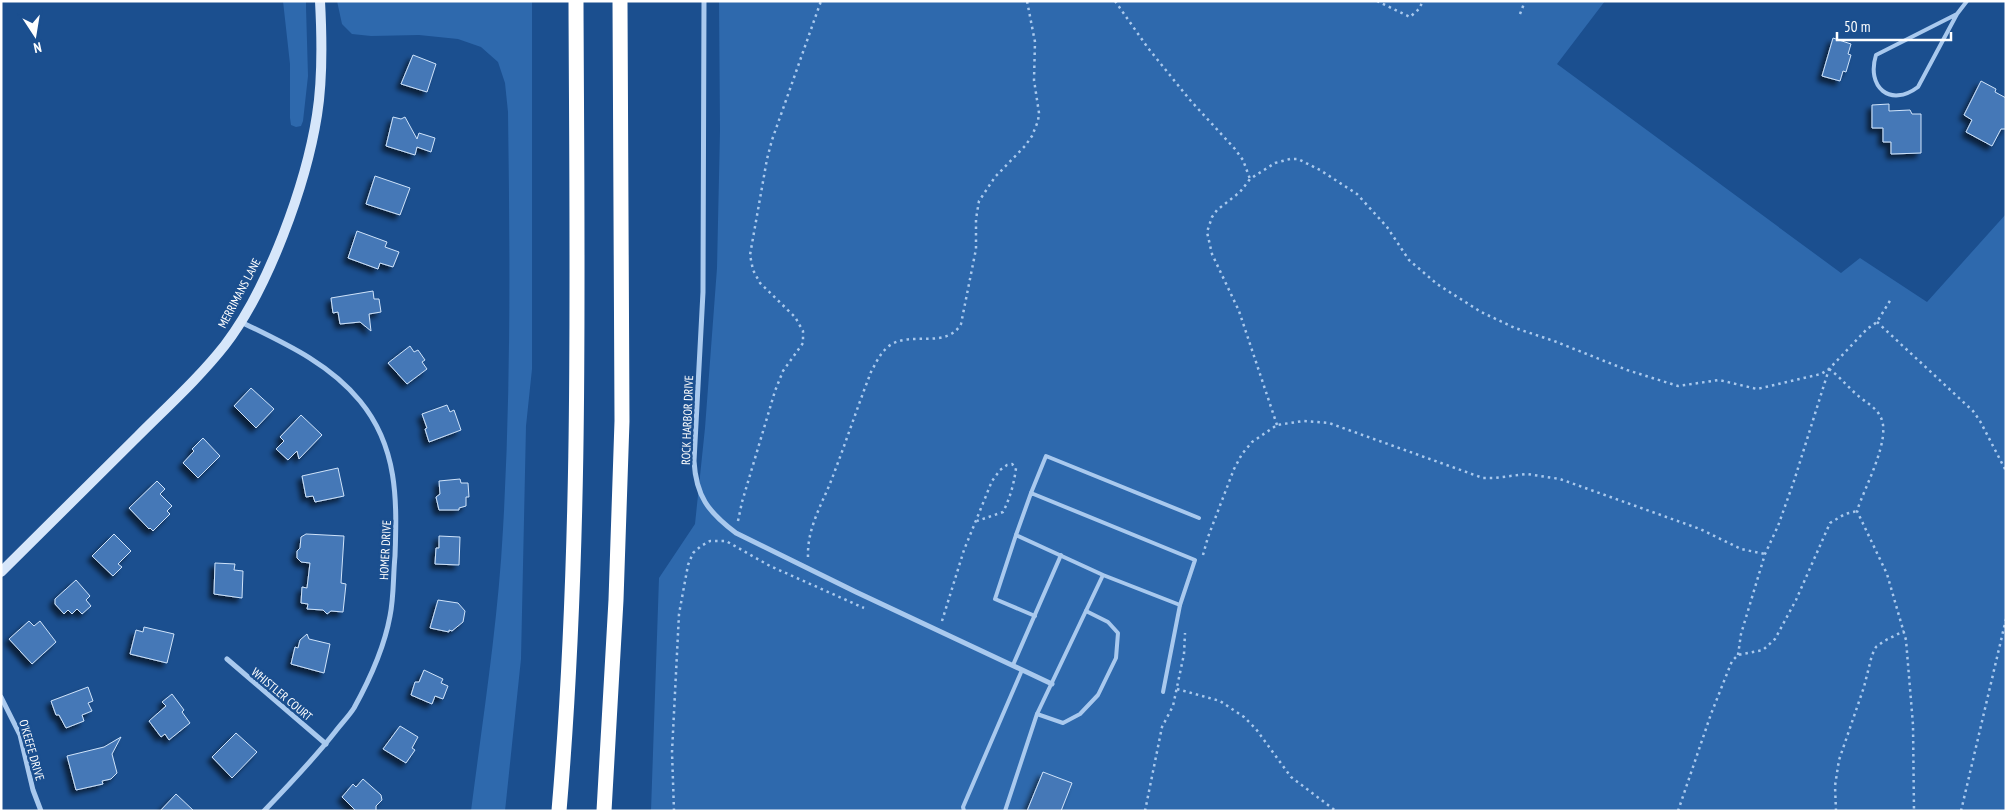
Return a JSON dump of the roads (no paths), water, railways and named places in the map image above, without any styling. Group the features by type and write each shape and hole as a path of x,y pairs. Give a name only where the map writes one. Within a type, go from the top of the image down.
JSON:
{"highway":[{"path":"559,811 570,637 576,489 576,1"},
{"path":"604,811 616,609 622,421 620,1"}],"main road":[{"name":"MERRIMANS LANE","path":"1,572 198,376 241,322 268,269 290,215 304,173 320,94 320,1"}],"street":[{"name":"ROCK HARBOR DRIVE","path":"704,1 703,283 695,474 702,501 722,522 736,532 809,569 1052,684"},
{"name":"HOMER DRIVE","path":"241,322 292,346 340,380 360,400 374,419 384,440 396,489 397,512 390,617 381,649 370,677 352,710 326,744 264,811"},
{"name":"WHISTLER COURT","path":"226,660 326,744"},
{"name":"O'KEEFE DRIVE","path":"1,697 20,734 33,790 41,811"}],"lane":[{"path":"1957,14 1876,55 1873,73 1881,90 1891,95 1901,96 1909,94 1918,87 1957,14 1967,1"},
{"path":"1035,616 995,599 1016,535 1046,456 1199,518"},
{"path":"1031,493 1195,560 1180,605 1163,692"},
{"path":"1016,535 1103,574 1180,605"},
{"path":"1013,665 1062,555"},
{"path":"1005,811 1037,714 1103,574"},
{"path":"1037,714 1062,722 1080,714 1098,695 1109,674 1116,658 1118,633 1108,622 1086,611"},
{"path":"964,811 963,807 1022,670"}]}
